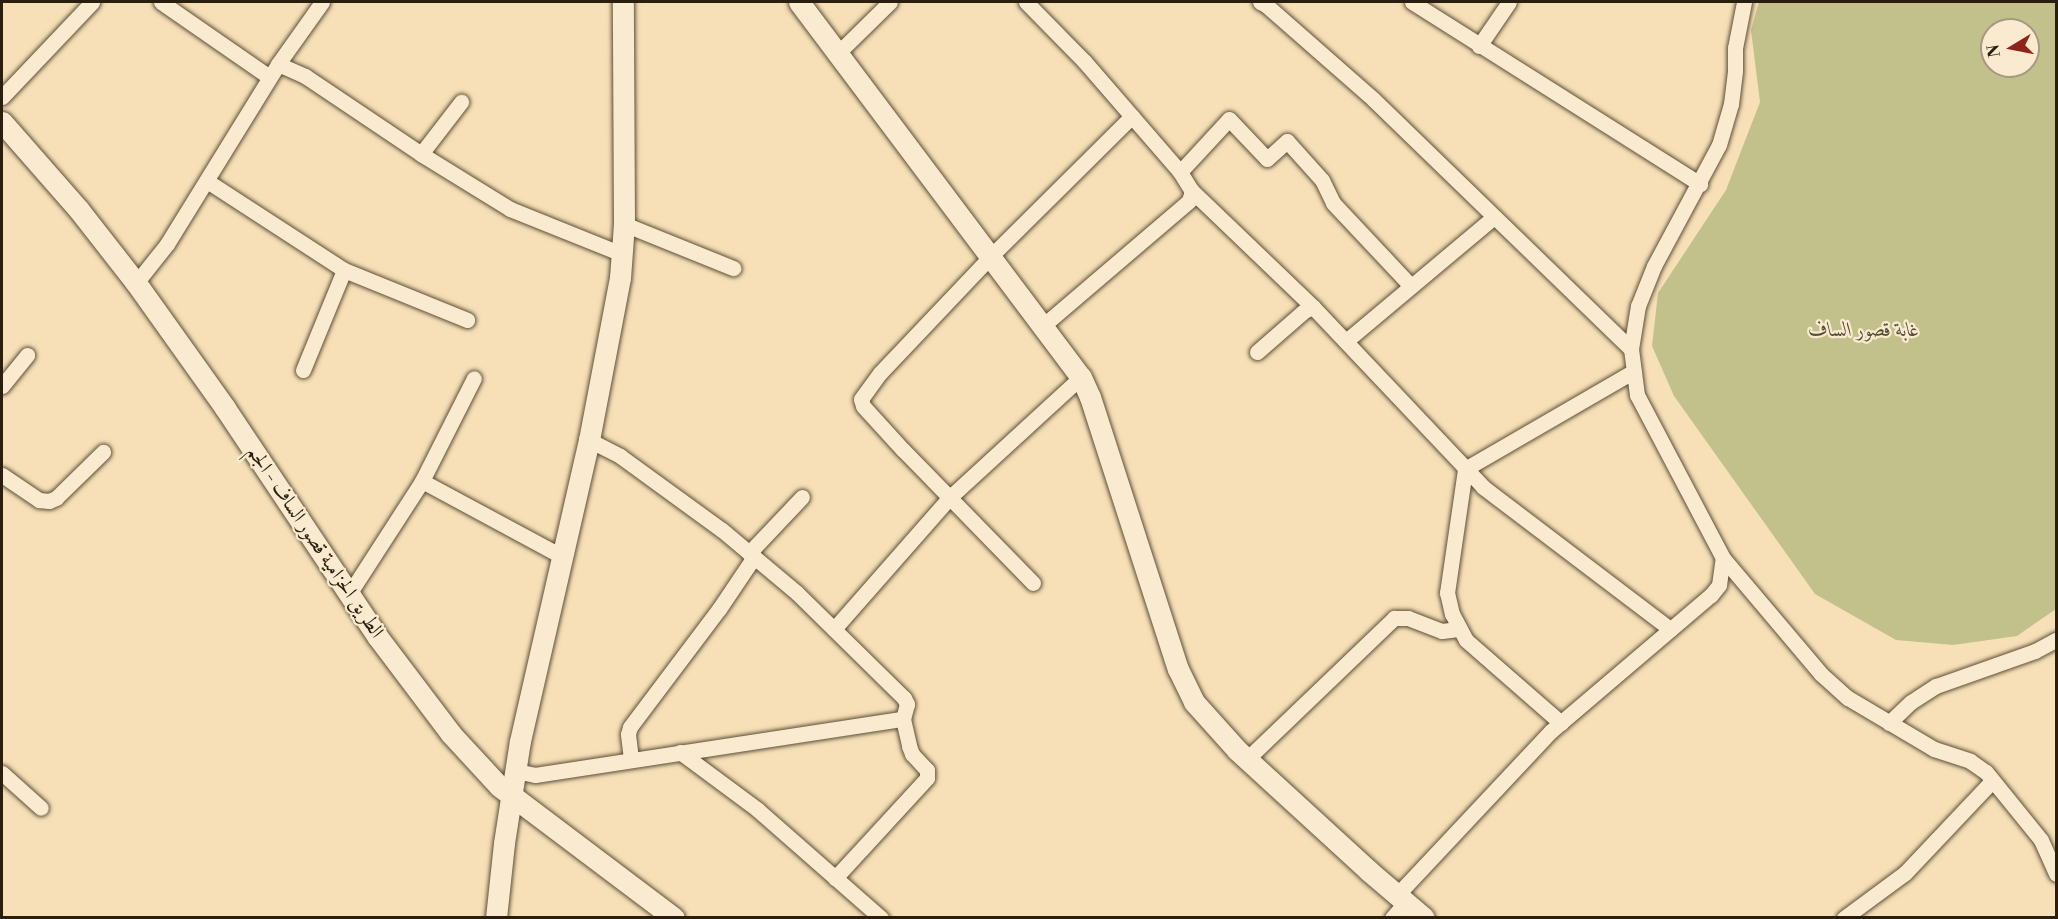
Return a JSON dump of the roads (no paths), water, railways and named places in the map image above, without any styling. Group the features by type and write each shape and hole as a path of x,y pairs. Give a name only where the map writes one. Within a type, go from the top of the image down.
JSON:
{"street":[{"path":"2,97 92,2"},
{"path":"160,2 273,70 305,76 421,154 510,209 622,254"},
{"path":"136,283 167,244 273,70 321,2"},
{"path":"496,918 504,843 520,741 589,440 622,254 624,224 623,2"},
{"path":"799,2 1081,377 1090,397 1183,684 1202,713 1398,905 1422,917"},
{"path":"837,54 890,2"},
{"path":"1026,2 1132,116 1180,172 1192,191 1313,307 1483,487 1670,629"},
{"path":"1260,2 1266,4 1373,99 1631,349"},
{"path":"1412,2 1700,183"},
{"path":"1479,46 1509,2"},
{"path":"1744,2 1735,48 1731,104 1719,145 1654,266 1638,306 1631,349 1637,395 1723,558 1821,674 1848,698 1888,723 1934,749 1970,761 1986,772 2041,840 2056,874"},
{"path":"421,154 461,102"},
{"path":"1033,583 863,406 861,399 880,373 990,257 1132,116"},
{"path":"1180,172 1229,119 1267,159 1287,141 1322,180 1333,203 1411,286"},
{"name":"الطريق الحزامية قصور الساف - الجم","path":"2,122 79,210 136,283 219,399 349,594 451,734 513,797 674,918"},
{"path":"207,181 344,270 467,320"},
{"path":"1044,325 1189,201 1192,191"},
{"path":"1346,341 1494,217"},
{"path":"624,224 733,268"},
{"path":"303,370 344,270"},
{"path":"1257,352 1304,311 1313,307"},
{"path":"2,386 27,355"},
{"path":"1465,468 1634,371"},
{"path":"834,629 949,498 1081,377"},
{"path":"349,594 422,481 474,378"},
{"path":"589,440 620,456 751,555 834,629 907,704 903,719 912,754 927,770 927,778 835,878"},
{"path":"2,475 39,500 49,501 56,498 103,452"},
{"path":"1465,468 1446,593 1458,629 1466,640 1561,723"},
{"path":"422,481 563,557"},
{"path":"631,759 628,735 630,727 719,609 751,555 802,497"},
{"path":"1398,905 1561,723 1719,585 1723,558"},
{"path":"1247,759 1394,618 1408,618 1442,631 1458,629"},
{"path":"1888,723 1911,702 1936,686 2036,651 2056,640"},
{"path":"516,771 535,776 631,759 903,719"},
{"path":"680,752 758,810 881,918"},
{"path":"2,773 41,808"},
{"path":"1844,918 1905,873 1992,781"}],"park label":[{"name":"غابة قصور الساف","path":"1864,330"}]}
